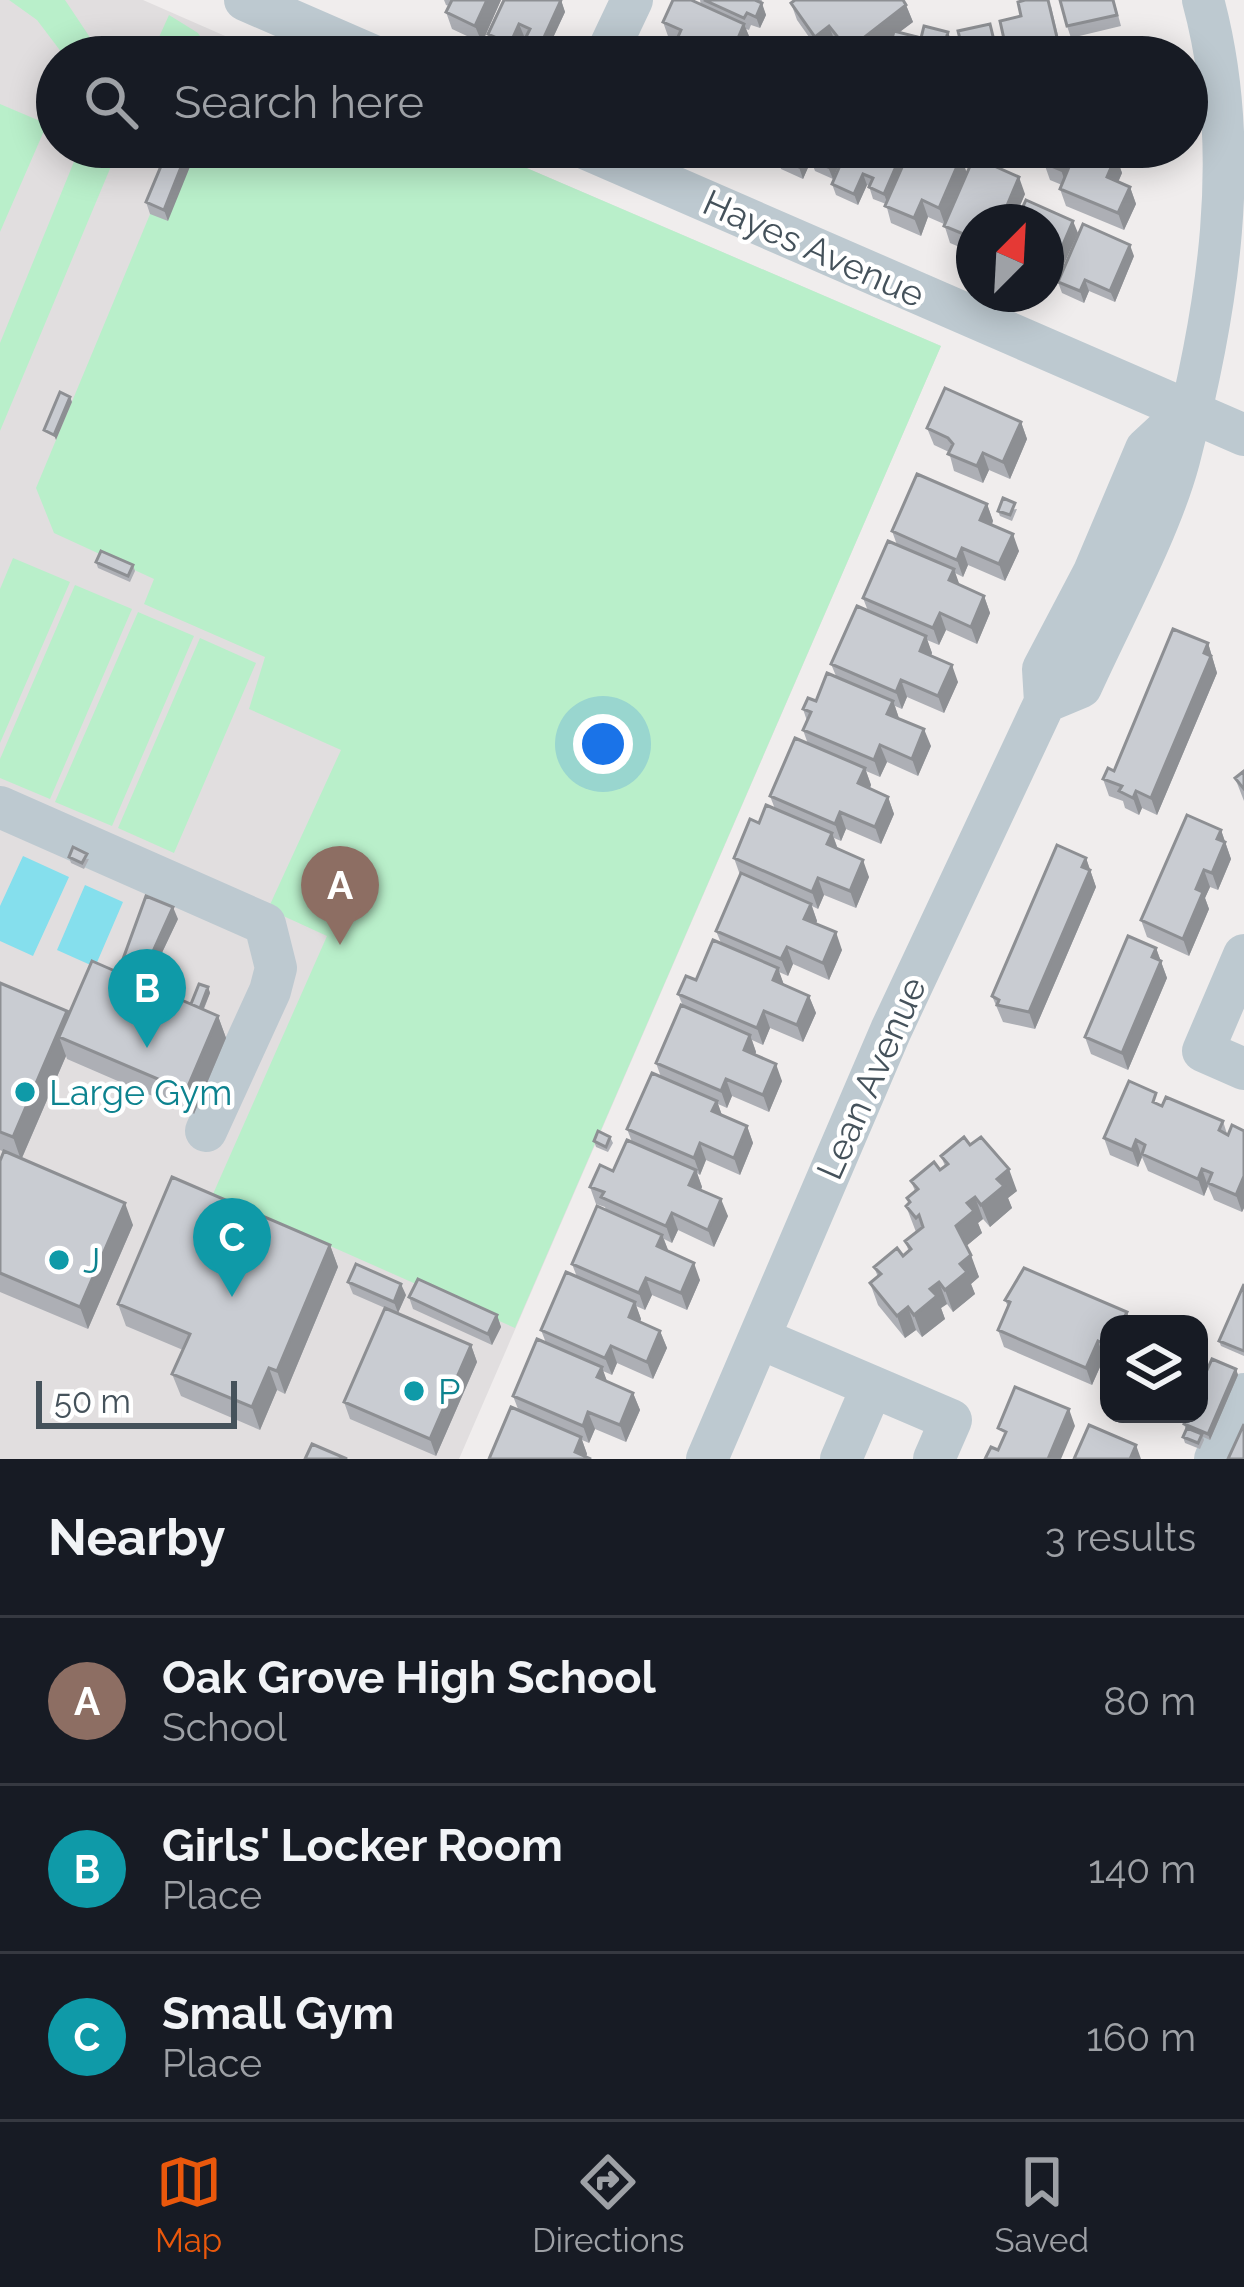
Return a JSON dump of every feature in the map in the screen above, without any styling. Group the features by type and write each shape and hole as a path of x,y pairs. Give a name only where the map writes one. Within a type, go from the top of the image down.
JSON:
{"street":[{"path":"245,0 289,9 338,36"},
{"path":"615,36 632,0"},
{"name":"Lean Avenue","path":"707,1459 901,1008 1045,702 1081,687 1178,462 1216,299 1237,158 1202,0"},
{"name":"Hayes Avenue","path":"630,168 1244,435"},
{"path":"0,806 265,924 276,968 270,991 206,1132"},
{"path":"1244,955 1203,1051 1244,1069"},
{"path":"759,1338 951,1420 934,1459"},
{"path":"841,1459 872,1387"},
{"path":"1215,1459 1244,1394"}],"shaded area":[{"path":"0,0 143,0 225,36 36,36 36,168 527,168 941,346 459,1459 0,1459"}],"green space":[{"path":"9,0 65,0 89,36 49,36 37,20"},
{"path":"169,15 200,36 160,36"},
{"path":"0,104 36,119 36,149 0,232"},
{"path":"71,168 110,168 0,431 0,343"},
{"path":"169,168 527,168 941,346 515,1328 213,1194 327,936 268,909 341,750 249,709 265,657 144,604 154,579 54,533 36,488"},
{"path":"13,558 70,582 0,743 0,589"},
{"path":"75,585 132,609 50,799 0,778 0,759"},
{"path":"138,612 194,636 112,826 55,802"},
{"path":"200,638 256,663 174,853 118,828"}],"water":[{"path":"23,856 69,877 33,956 0,941 0,906"},
{"path":"85,885 123,902 95,967 57,950"}],"building":[{"path":"452,0 487,0 475,26 446,12"},
{"path":"504,0 561,0 545,36 526,36 530,29 519,24 514,36 488,34"},
{"path":"673,0 691,0 744,24 739,36 678,36 681,30 663,22"},
{"path":"704,0 762,3 756,17 747,13 744,18"},
{"path":"903,0 906,5 866,36 837,36 829,26 814,36 791,3"},
{"path":"1048,0 1057,36 1003,36 1000,21 1021,16 1018,2"},
{"path":"1060,0 1113,0 1117,15 1067,26"},
{"path":"990,24 993,36 959,36 958,31"},
{"path":"924,26 948,32 947,36 922,36"},
{"path":"160,168 181,168 164,210 146,202"},
{"path":"839,168 895,168 884,194 869,187 873,178 863,174 854,194 832,184"},
{"path":"902,168 956,168 939,208 922,200 914,218 885,206"},
{"path":"969,168 999,168 1019,177 1008,204 956,204 956,231 944,226"},
{"path":"1069,168 1111,168 1107,177 1130,187 1118,213 1060,189"},
{"path":"1064,217 1073,221 1064,242"},
{"path":"1083,224 1130,245 1110,291 1085,280 1080,291 1064,284 1064,268"},
{"path":"945,388 1021,422 1003,462 983,453 977,466 948,454 953,444 927,428"},
{"path":"60,392 70,397 54,435 44,430"},
{"path":"917,474 987,504 980,520 1013,534 999,564 962,548 957,560 892,531"},
{"path":"1003,498 1015,503 1010,515 998,511"},
{"path":"888,541 954,569 949,580 984,596 971,627 940,613 933,628 863,598"},
{"path":"101,551 133,565 128,576 96,562"},
{"path":"857,606 926,636 920,651 952,665 938,696 901,680 896,692 831,664"},
{"path":"1173,629 1208,643 1204,653 1211,656 1151,798 1136,791 1133,798 1119,791 1122,786 1103,779 1108,768 1114,771"},
{"path":"827,673 893,701 887,714 924,729 912,759 880,745 874,760 803,730 811,712 803,709 808,698 816,701"},
{"path":"795,738 865,768 858,783 888,797 875,827 840,812 835,824 770,796"},
{"path":"766,805 832,833 827,844 863,860 850,891 818,878 812,892 734,858 750,819 759,823"},
{"path":"1187,815 1221,830 1217,839 1225,842 1212,873 1204,870 1196,889 1203,892 1183,939 1141,920"},
{"path":"1057,845 1086,858 1082,867 1090,870 1029,1012 997,1005 999,1000 992,996"},
{"path":"73,847 87,854 82,863 69,857"},
{"path":"741,873 811,904 804,919 836,932 823,963 787,947 781,959 716,931"},
{"path":"146,896 173,907 145,969 123,959"},
{"path":"1128,936 1156,948 1152,957 1161,961 1122,1053 1085,1037"},
{"path":"713,940 778,968 773,980 809,996 797,1025 764,1011 757,1028 678,994 686,976 696,980"},
{"path":"92,961 218,1016 186,1091 59,1037"},
{"name":"Large Gym","path":"0,983 67,1011 13,1137 0,1132"},
{"path":"199,984 208,987 200,1008 191,1004"},
{"path":"681,1005 750,1035 744,1050 776,1064 763,1095 726,1079 721,1091 656,1063"},
{"path":"652,1073 717,1101 712,1111 747,1126 734,1158 700,1143 694,1158 627,1129"},
{"path":"1129,1081 1156,1093 1153,1102 1162,1106 1166,1097 1223,1121 1219,1130 1228,1135 1232,1125 1244,1131 1244,1176 1236,1195 1208,1183 1212,1173 1202,1169 1198,1179 1142,1154 1145,1145 1136,1140 1132,1150 1104,1138"},
{"path":"598,1131 610,1137 606,1147 594,1141"},
{"path":"964,1137 970,1145 981,1137 1009,1169 997,1179 1004,1186 981,1205 975,1197 967,1203 974,1211 956,1226 971,1255 960,1264 967,1272 945,1290 939,1282 930,1289 937,1296 914,1315 908,1307 897,1316 870,1283 881,1274 874,1267 897,1248 903,1256 911,1249 905,1241 923,1227 919,1215 916,1218 906,1206 907,1198 918,1189 911,1181 934,1162 940,1170 948,1164 941,1156"},
{"path":"627,1140 696,1170 689,1185 721,1199 708,1230 672,1213 666,1226 601,1197 604,1192 590,1187 600,1165 613,1171"},
{"name":"J","path":"4,1151 125,1203 80,1307 0,1273 0,1161"},
{"path":"172,1177 330,1245 277,1371 269,1368 252,1407 172,1374 190,1334 118,1304"},
{"path":"597,1206 662,1235 657,1246 694,1263 681,1293 646,1278 639,1293 572,1264"},
{"path":"356,1264 401,1284 394,1302 348,1282"},
{"path":"1024,1268 1127,1312 1100,1315 1100,1342 1086,1368 998,1330 1010,1302 1005,1300"},
{"path":"566,1272 635,1302 629,1317 660,1331 647,1362 611,1346 605,1358 541,1330"},
{"path":"418,1279 497,1315 488,1334 409,1297"},
{"path":"1244,1284 1244,1351 1219,1341"},
{"name":"P","path":"385,1308 471,1345 430,1439 344,1402"},
{"path":"537,1339 602,1367 597,1377 633,1393 620,1425 588,1412 583,1426 513,1396"},
{"path":"1212,1359 1236,1369 1208,1434 1184,1424 1208,1423"},
{"path":"1015,1387 1069,1409 1048,1459 985,1459 991,1447 998,1450 1006,1432 998,1428"},
{"path":"511,1407 581,1437 575,1452 591,1459 489,1459"},
{"path":"1244,1424 1244,1459 1228,1459"},
{"path":"1089,1425 1136,1445 1130,1459 1074,1459"},
{"path":"1187,1428 1202,1434 1198,1443 1183,1437"},
{"path":"312,1444 347,1459 305,1459"}],"place":[{"name":"Oak Grove High School","path":"340,945"},
{"name":"Girls' Locker Room","path":"147,1048"},
{"name":"Large Gym","path":"25,1092"},
{"name":"J","path":"59,1260"},
{"name":"Small Gym","path":"232,1297"},
{"name":"P","path":"414,1391"}]}
